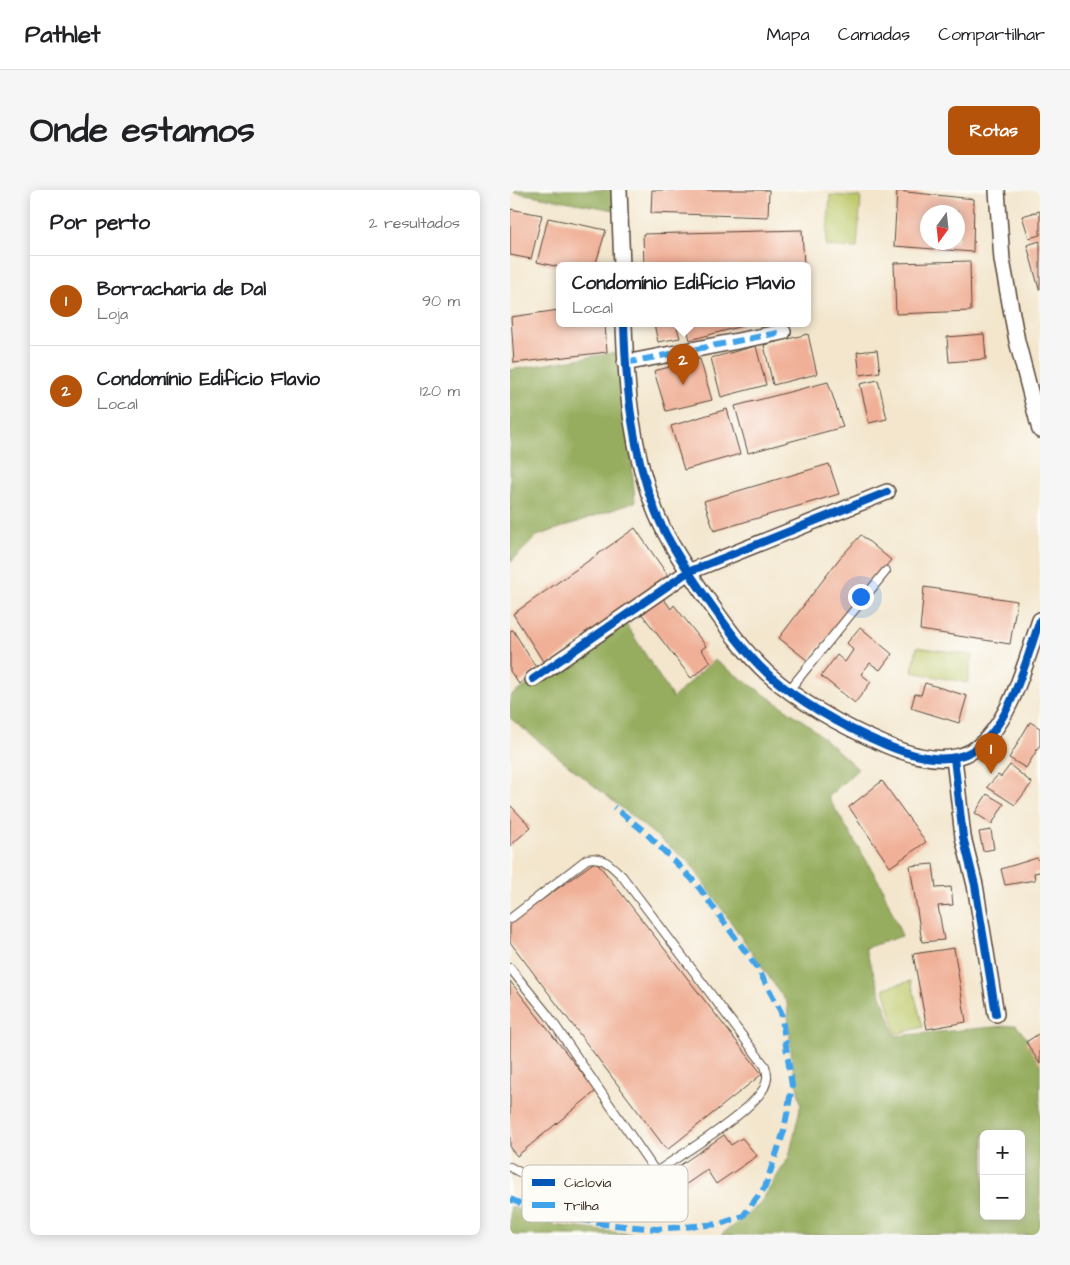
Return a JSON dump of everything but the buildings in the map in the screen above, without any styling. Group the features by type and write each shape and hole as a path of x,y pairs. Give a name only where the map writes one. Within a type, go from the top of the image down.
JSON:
{"street":[{"path":"619,190 622,262"},
{"path":"997,190 1002,260 1017,341 1040,430"},
{"path":"624,327 625,363 640,469 657,515 688,572 736,638 767,673 788,690 825,716 856,733 897,750 930,758 954,758 971,751 986,740 1000,722 1015,690 1040,620"},
{"path":"625,363 783,332"},
{"path":"533,679 688,572 887,492"},
{"path":"954,758 958,812 980,911 996,1014"}],"lane":[{"path":"788,690 886,571"},
{"path":"510,919 587,859 596,857 606,861 622,876 765,1066 768,1076 765,1087 757,1097 740,1113 666,1165"},
{"path":"510,968 548,1015 651,1165"},
{"path":"510,1166 522,1174"}],"green space":[{"path":"512,190 619,190 620,211 514,192"},
{"path":"830,195 861,197 857,248 826,246"},
{"path":"612,353 623,358 635,502 537,536 510,563 510,370"},
{"path":"626,624 673,698 714,660 809,725 858,769 828,797 881,885 902,936 865,948 895,1036 1016,1025 1040,1055 1040,1235 721,1235 759,1205 789,1157 801,1104 792,1062 787,1003 690,863 510,718 510,696"},
{"path":"917,647 973,655 967,683 912,672"},
{"path":"911,981 923,1027 896,1034 884,988"},
{"path":"510,1206 522,1211 522,1222 547,1222 554,1225 640,1235 510,1235"}],"marked path":[{"path":"625,363 783,332"},
{"path":"594,1222 657,1229 720,1224 743,1216 765,1187 784,1131 792,1086 781,1012 758,969 695,882 645,832 614,807"},
{"path":"510,1199 522,1204"}],"cycle path":[{"path":"624,327 626,372 636,443 648,490 661,524 685,566 734,636 768,674 795,696 839,723 896,749 929,758 940,759 962,756 972,751 985,740 1007,710 1040,620"},
{"path":"533,679 688,572 887,492"},
{"path":"954,758 963,837 975,885 996,1014"}],"place":[{"name":"Condomínio Edifício Flavio","path":"683,385"},
{"name":"Borracharia de Dal","path":"991,774"}]}
